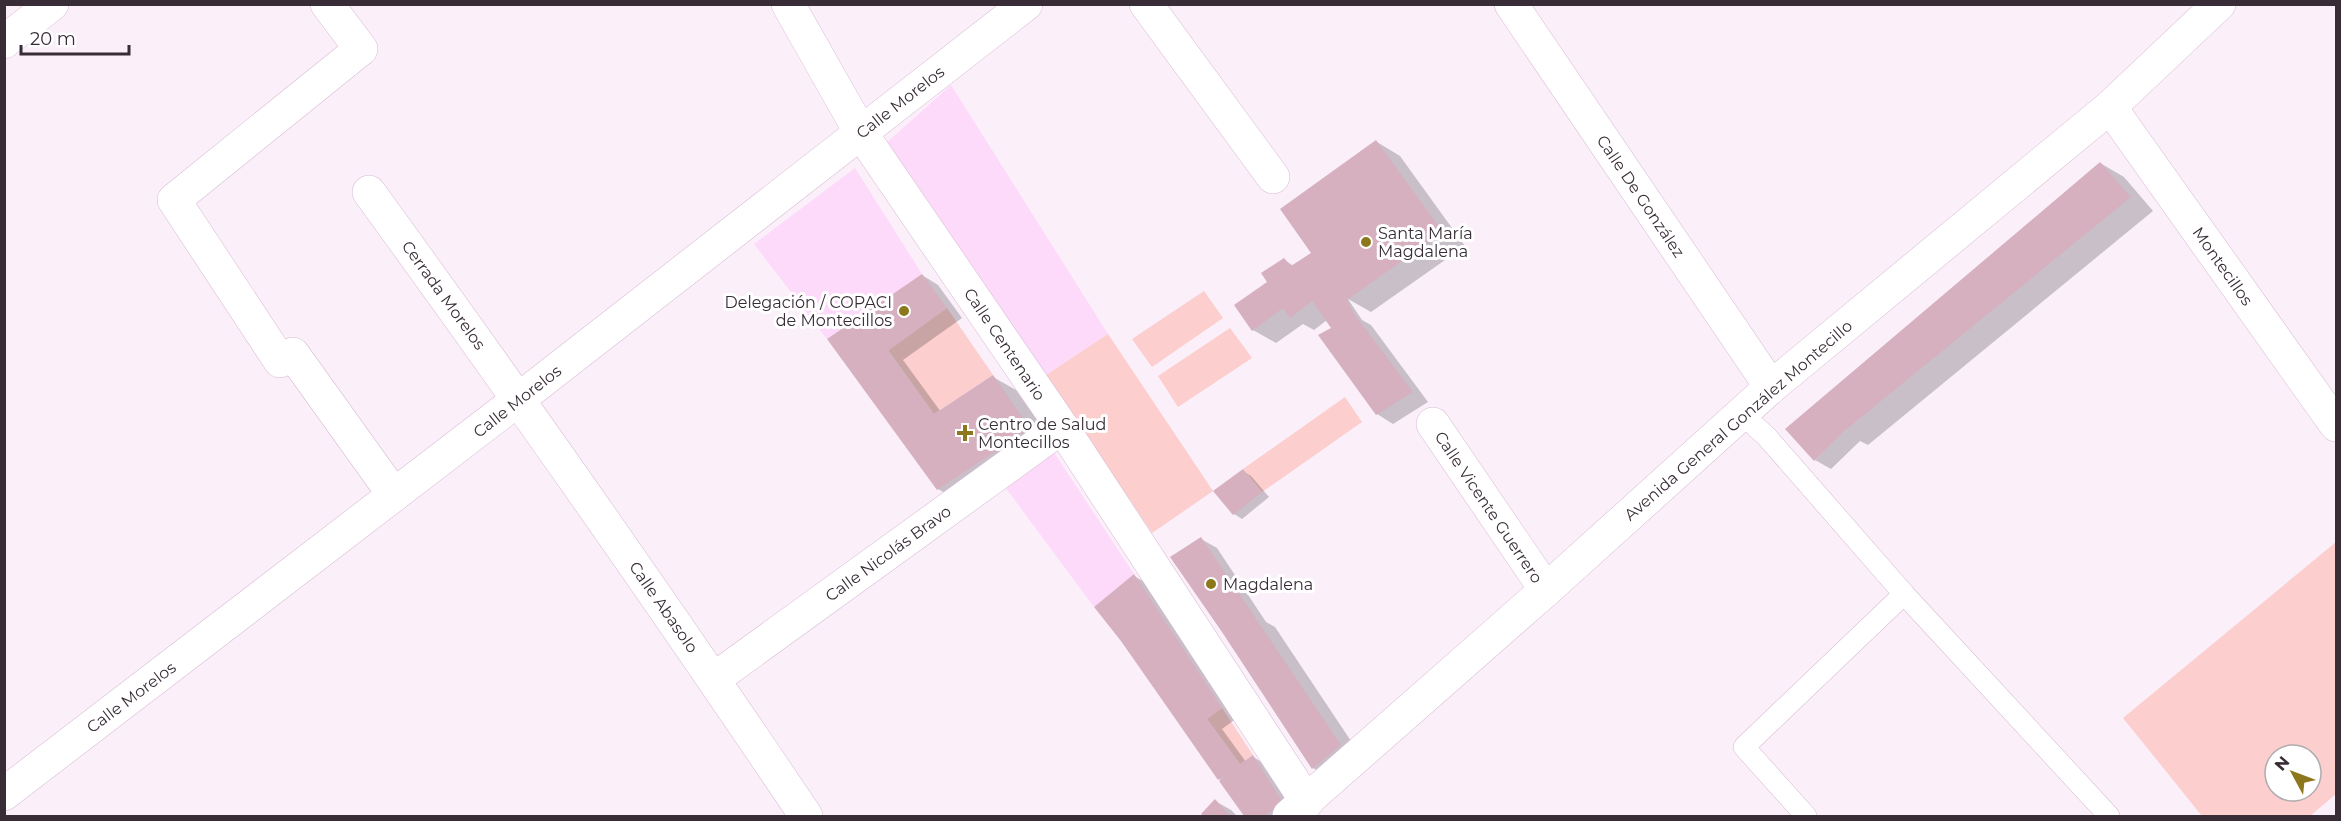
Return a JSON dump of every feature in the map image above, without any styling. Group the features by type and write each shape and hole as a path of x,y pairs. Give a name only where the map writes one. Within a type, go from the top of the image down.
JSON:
{"street":[{"path":"4,42 52,4"},
{"path":"327,4 362,49 174,200 280,362 293,354 394,495"},
{"name":"Calle Centenario","path":"788,4 861,133 1062,427 1298,809"},
{"name":"Calle Morelos","path":"4,794 519,399 1026,4"},
{"path":"1146,4 1273,177"},
{"name":"Calle De González","path":"1511,4 1771,387"},
{"name":"Avenida General González Montecillo","path":"1298,809 1771,387 2110,106 2220,4"},
{"name":"Montecillos","path":"2110,106 2337,425"},
{"name":"Cerrada Morelos","path":"369,192 519,399"},
{"name":"Calle Abasolo","path":"519,399 714,679 806,816"},
{"name":"Calle Vicente Guerrero","path":"1433,424 1546,590"},
{"name":"Calle Nicolás Bravo","path":"714,679 1062,427"}],"lane":[{"path":"1742,414 1767,437 1904,594 2109,816"},
{"path":"1806,816 1743,747 1904,594"}],"shaded area":[{"path":"951,85 1108,334 1046,375 884,145"},
{"path":"855,168 922,274 827,339 754,244"},
{"path":"1204,291 1223,318 1152,367 1132,339"},
{"path":"947,308 993,375 934,414 888,350"},
{"path":"1230,328 1252,358 1178,407 1158,376"},
{"path":"1108,334 1213,491 1152,533 1046,375"},
{"path":"1345,397 1362,422 1262,492 1243,469"},
{"path":"1053,451 1134,574 1094,607 1005,487"},
{"path":"2336,542 2336,794 2310,816 2202,816 2123,718"},
{"path":"1222,708 1253,755 1240,764 1207,719"}],"building":[{"name":"Santa María Magdalena","path":"1376,140 1443,232 1347,300 1354,314 1413,392 1376,415 1318,335 1331,328 1312,301 1290,318 1283,308 1252,331 1234,305 1267,282 1261,273 1284,258 1291,266 1311,253 1280,209"},
{"path":"2100,162 2131,197 1843,432 1814,461 1785,429"},
{"path":"922,274 947,308 888,351 934,414 993,375 1030,428 937,490 827,339"},
{"path":"1243,469 1262,492 1233,515 1213,491"},
{"path":"1201,537 1341,745 1312,769 1170,557"},
{"path":"1134,574 1222,708 1207,719 1240,764 1253,755 1283,803 1264,816 1244,816 1219,781 1229,773 1218,780 1121,641 1094,607"},
{"path":"1215,799 1230,816 1203,816 1201,814"}],"place":[{"name":"Santa María Magdalena","path":"1366,242"},
{"name":"Delegación / COPACI de Montecillos","path":"904,311"},
{"name":"Centro de Salud Montecillos","path":"965,433"},
{"name":"Magdalena","path":"1211,584"}]}
